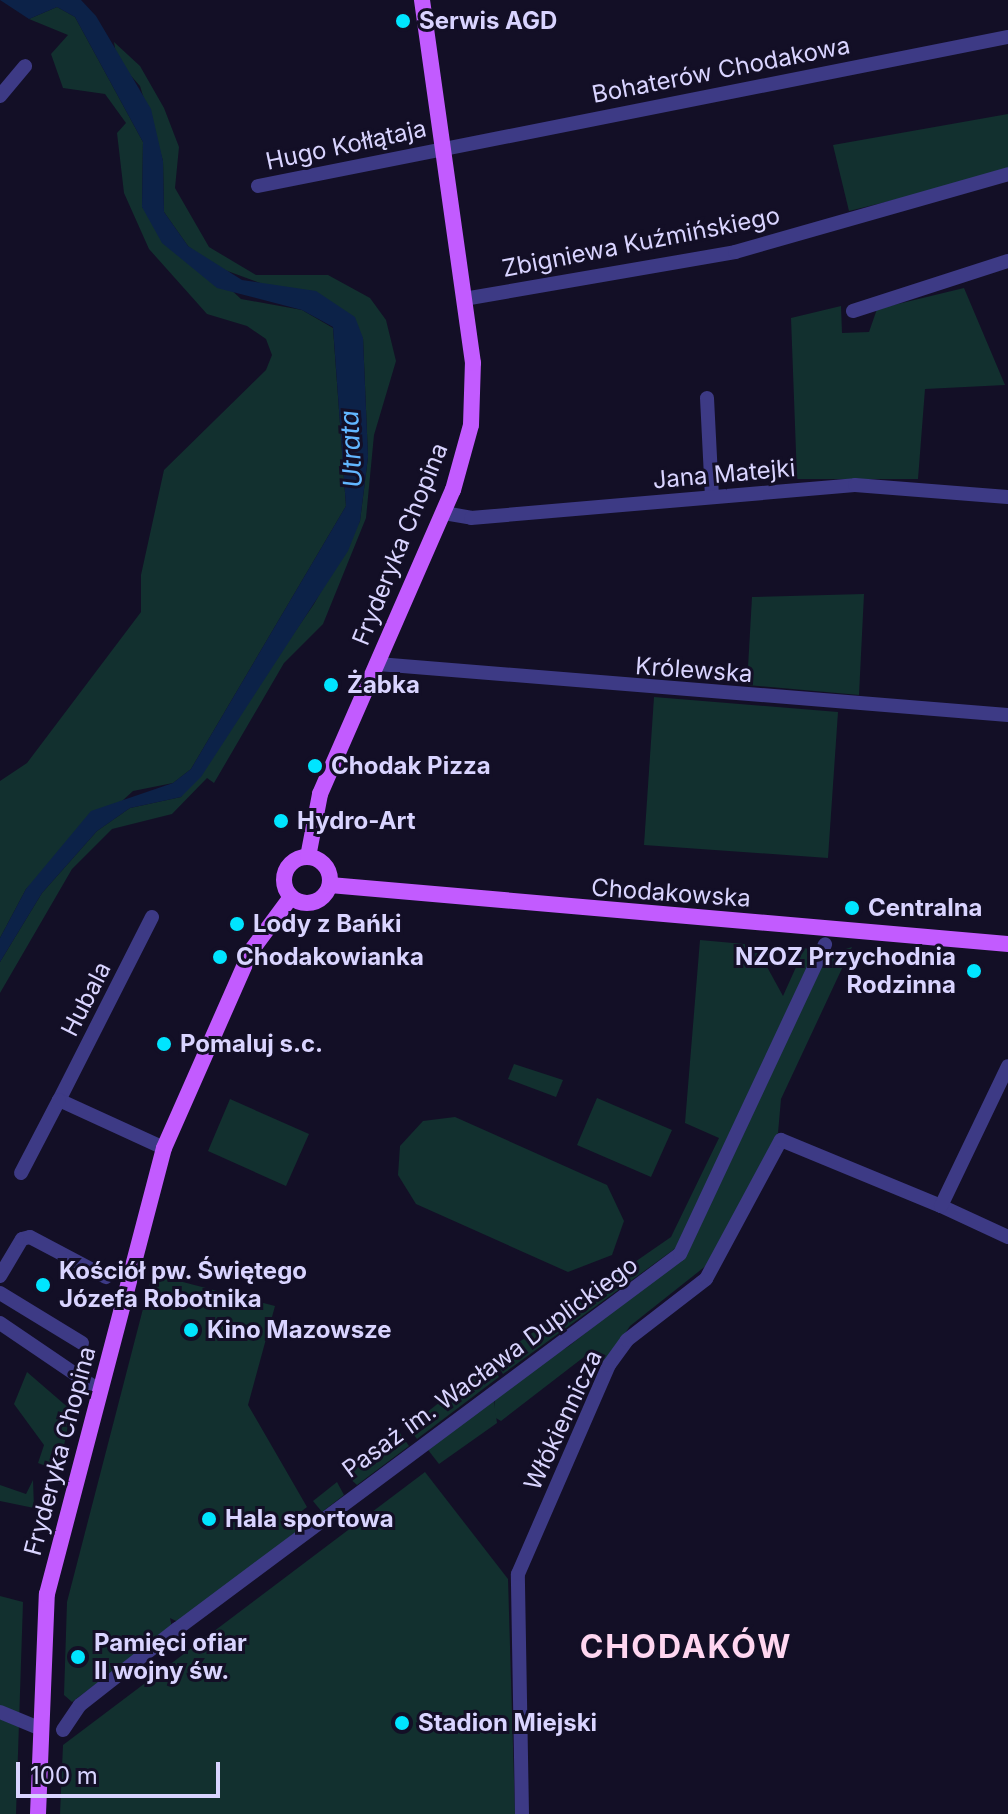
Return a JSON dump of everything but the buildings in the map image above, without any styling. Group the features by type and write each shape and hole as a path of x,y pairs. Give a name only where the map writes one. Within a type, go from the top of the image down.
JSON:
{"main road":[{"name":"Fryderyka Chopina","path":"308,857 315,807 444,513 472,409 464,299 422,0"},
{"path":"308,857 326,865 330,885 314,902 291,897 286,871 308,857"},
{"name":"Chodakowska","path":"330,885 1008,944"},
{"name":"Fryderyka Chopina","path":"38,1814 47,1594 164,1148 251,951 291,897"}],"street":[{"name":"Bohaterów Chodakowa","path":"443,147 1008,37"},
{"path":"0,96 25,66"},
{"name":"Hugo Kołłątaja","path":"258,186 443,147"},
{"name":"Zbigniewa Kuźmińskiego","path":"464,299 735,252 1008,174"},
{"path":"853,311 1008,261"},
{"path":"707,398 712,497"},
{"name":"Jana Matejki","path":"444,513 471,518 855,485 1008,497"},
{"name":"Królewska","path":"378,664 1008,715"},
{"name":"Hubala","path":"21,1173 152,917"},
{"name":"Pasaż im. Wacława Duplickiego","path":"63,1730 80,1705 141,1657 680,1254 825,944"},
{"path":"1008,1066 941,1206 1008,1237"},
{"path":"59,1100 164,1148"},
{"name":"Włókiennicza","path":"522,1814 518,1574 616,1355 706,1279 781,1140 941,1206"},
{"path":"0,1276 22,1239 30,1237 106,1277"},
{"path":"0,1293 82,1343"},
{"path":"0,1323 100,1391"},
{"path":"0,1712 41,1729"}],"green space":[{"path":"57,7 75,17 143,142 142,207 241,299 302,310 333,328 346,506 191,769 173,783 133,791 26,889 0,938 0,781 27,763 141,612 141,575 164,470 266,370 272,355 266,339 247,326 207,314 149,249 124,193 117,133 126,123 105,94 63,88 51,54 68,35 29,19"},
{"path":"114,42 140,66 164,108 179,147 175,188 209,247 256,275 328,275 370,298 386,320 396,361 374,435 366,518 323,624 284,663 214,783 207,778 172,814 112,829 72,869 0,993 0,962 42,893 97,831 130,808 181,797 314,604 360,521 368,457 363,338 268,286 214,266 188,246 164,212 163,161 140,86 117,60"},
{"path":"1008,114 1008,172 849,211 833,145"},
{"path":"964,288 1005,385 925,389 918,479 797,479 791,318 841,306 842,333 869,332 877,309"},
{"path":"864,594 859,695 747,685 752,597"},
{"path":"654,697 838,712 828,858 644,845"},
{"path":"700,940 755,945 783,996 801,956 797,948 817,949 680,1245 503,1374 493,1360 671,1237 719,1138 685,1123"},
{"path":"852,947 781,1099 778,1133 712,1261 630,1326 604,1364 593,1350 501,1421 494,1417 495,1392 569,1346 686,1253 827,955"},
{"path":"514,1064 563,1080 556,1097 508,1079"},
{"path":"597,1098 672,1130 651,1177 577,1145"},
{"path":"230,1099 309,1134 286,1186 208,1151"},
{"path":"455,1117 607,1185 624,1221 612,1255 568,1272 416,1204 398,1175 400,1146 423,1121"},
{"path":"152,1274 275,1306 248,1405 307,1507 294,1517 300,1529 178,1622 170,1618 172,1627 72,1702 64,1695 67,1602"},
{"path":"490,1363 499,1377 417,1439 408,1427"},
{"path":"27,1372 71,1410 59,1471 38,1463 44,1445 14,1404"},
{"path":"493,1395 497,1423 439,1464 425,1446"},
{"path":"400,1433 409,1446 357,1485 346,1475"},
{"path":"425,1472 508,1579 515,1814 60,1814 63,1745"},
{"path":"33,1480 34,1508 0,1501 0,1485 26,1494"},
{"path":"337,1482 344,1495 322,1512 313,1501"},
{"path":"0,1596 23,1602 16,1814 0,1814"}],"water":[{"name":"Utrata","path":"0,0 81,0 96,16 151,109 163,161 164,212 188,246 242,280 316,291 355,317 363,338 368,457 360,521 348,551 201,777 181,797 130,808 97,831 42,893 0,962 0,938 26,889 91,811 173,783 191,769 346,506 333,327 302,310 217,288 162,243 142,207 143,142 75,17 57,7 29,19"}],"place":[{"name":"Serwis AGD","path":"403,21"},
{"name":"Żabka","path":"331,685"},
{"name":"Chodak Pizza","path":"315,766"},
{"name":"Hydro-Art","path":"281,821"},
{"name":"Centralna","path":"852,908"},
{"name":"Lody z Bańki","path":"237,924"},
{"name":"Chodakowianka","path":"220,957"},
{"name":"NZOZ Przychodnia Rodzinna","path":"974,971"},
{"name":"Pomaluj s.c.","path":"164,1044"},
{"name":"Kościół pw. Świętego Józefa Robotnika","path":"43,1285"},
{"name":"Kino Mazowsze","path":"191,1330"},
{"name":"Hala sportowa","path":"209,1519"},
{"name":"Pamięci ofiar II wojny św.","path":"78,1657"},
{"name":"Stadion Miejski","path":"402,1723"}],"district":[{"name":"CHODAKÓW","path":"686,1647"}]}
